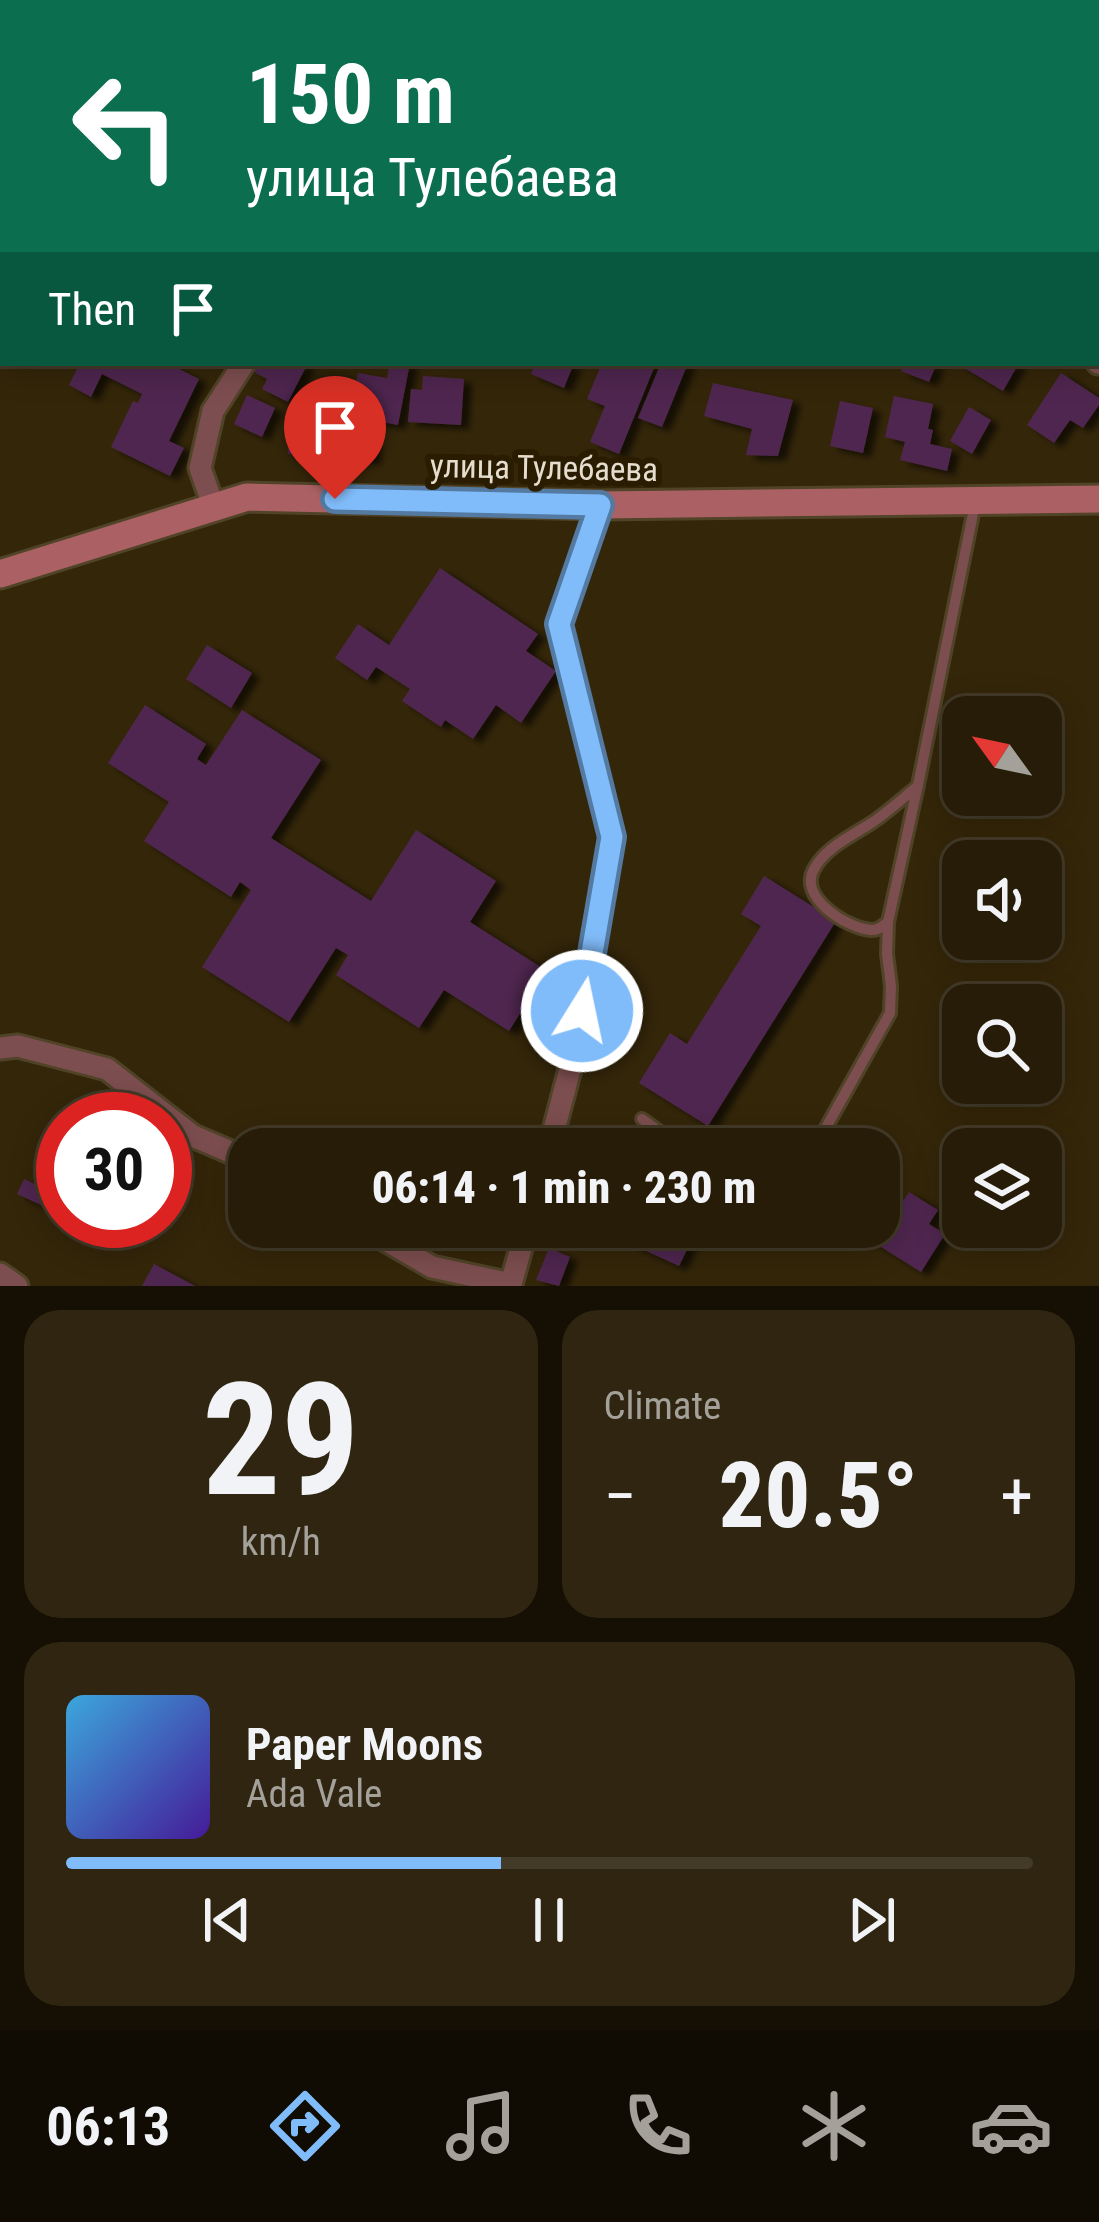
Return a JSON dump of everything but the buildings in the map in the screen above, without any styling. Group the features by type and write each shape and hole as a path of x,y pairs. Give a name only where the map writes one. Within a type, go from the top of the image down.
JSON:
{"street":[{"path":"214,508 200,468 213,411 242,366"},
{"name":"улица Тулебаева","path":"0,574 247,497 600,505 1099,499"},
{"path":"554,1128 574,1054 612,837 559,624 600,505"},
{"path":"0,1048 18,1046 107,1069 193,1136 228,1151"},
{"path":"399,1248 431,1267 512,1285 522,1248"},
{"path":"0,1274 17,1286"}],"lane":[{"path":"826,1128 890,1012 887,922 975,501"},
{"path":"887,922 868,929 840,918 823,907 810,883 813,870 826,854 918,785"},
{"path":"642,1119 655,1128"}],"route":[{"path":"335,499 600,505 559,624 612,837 582,1011"}]}
